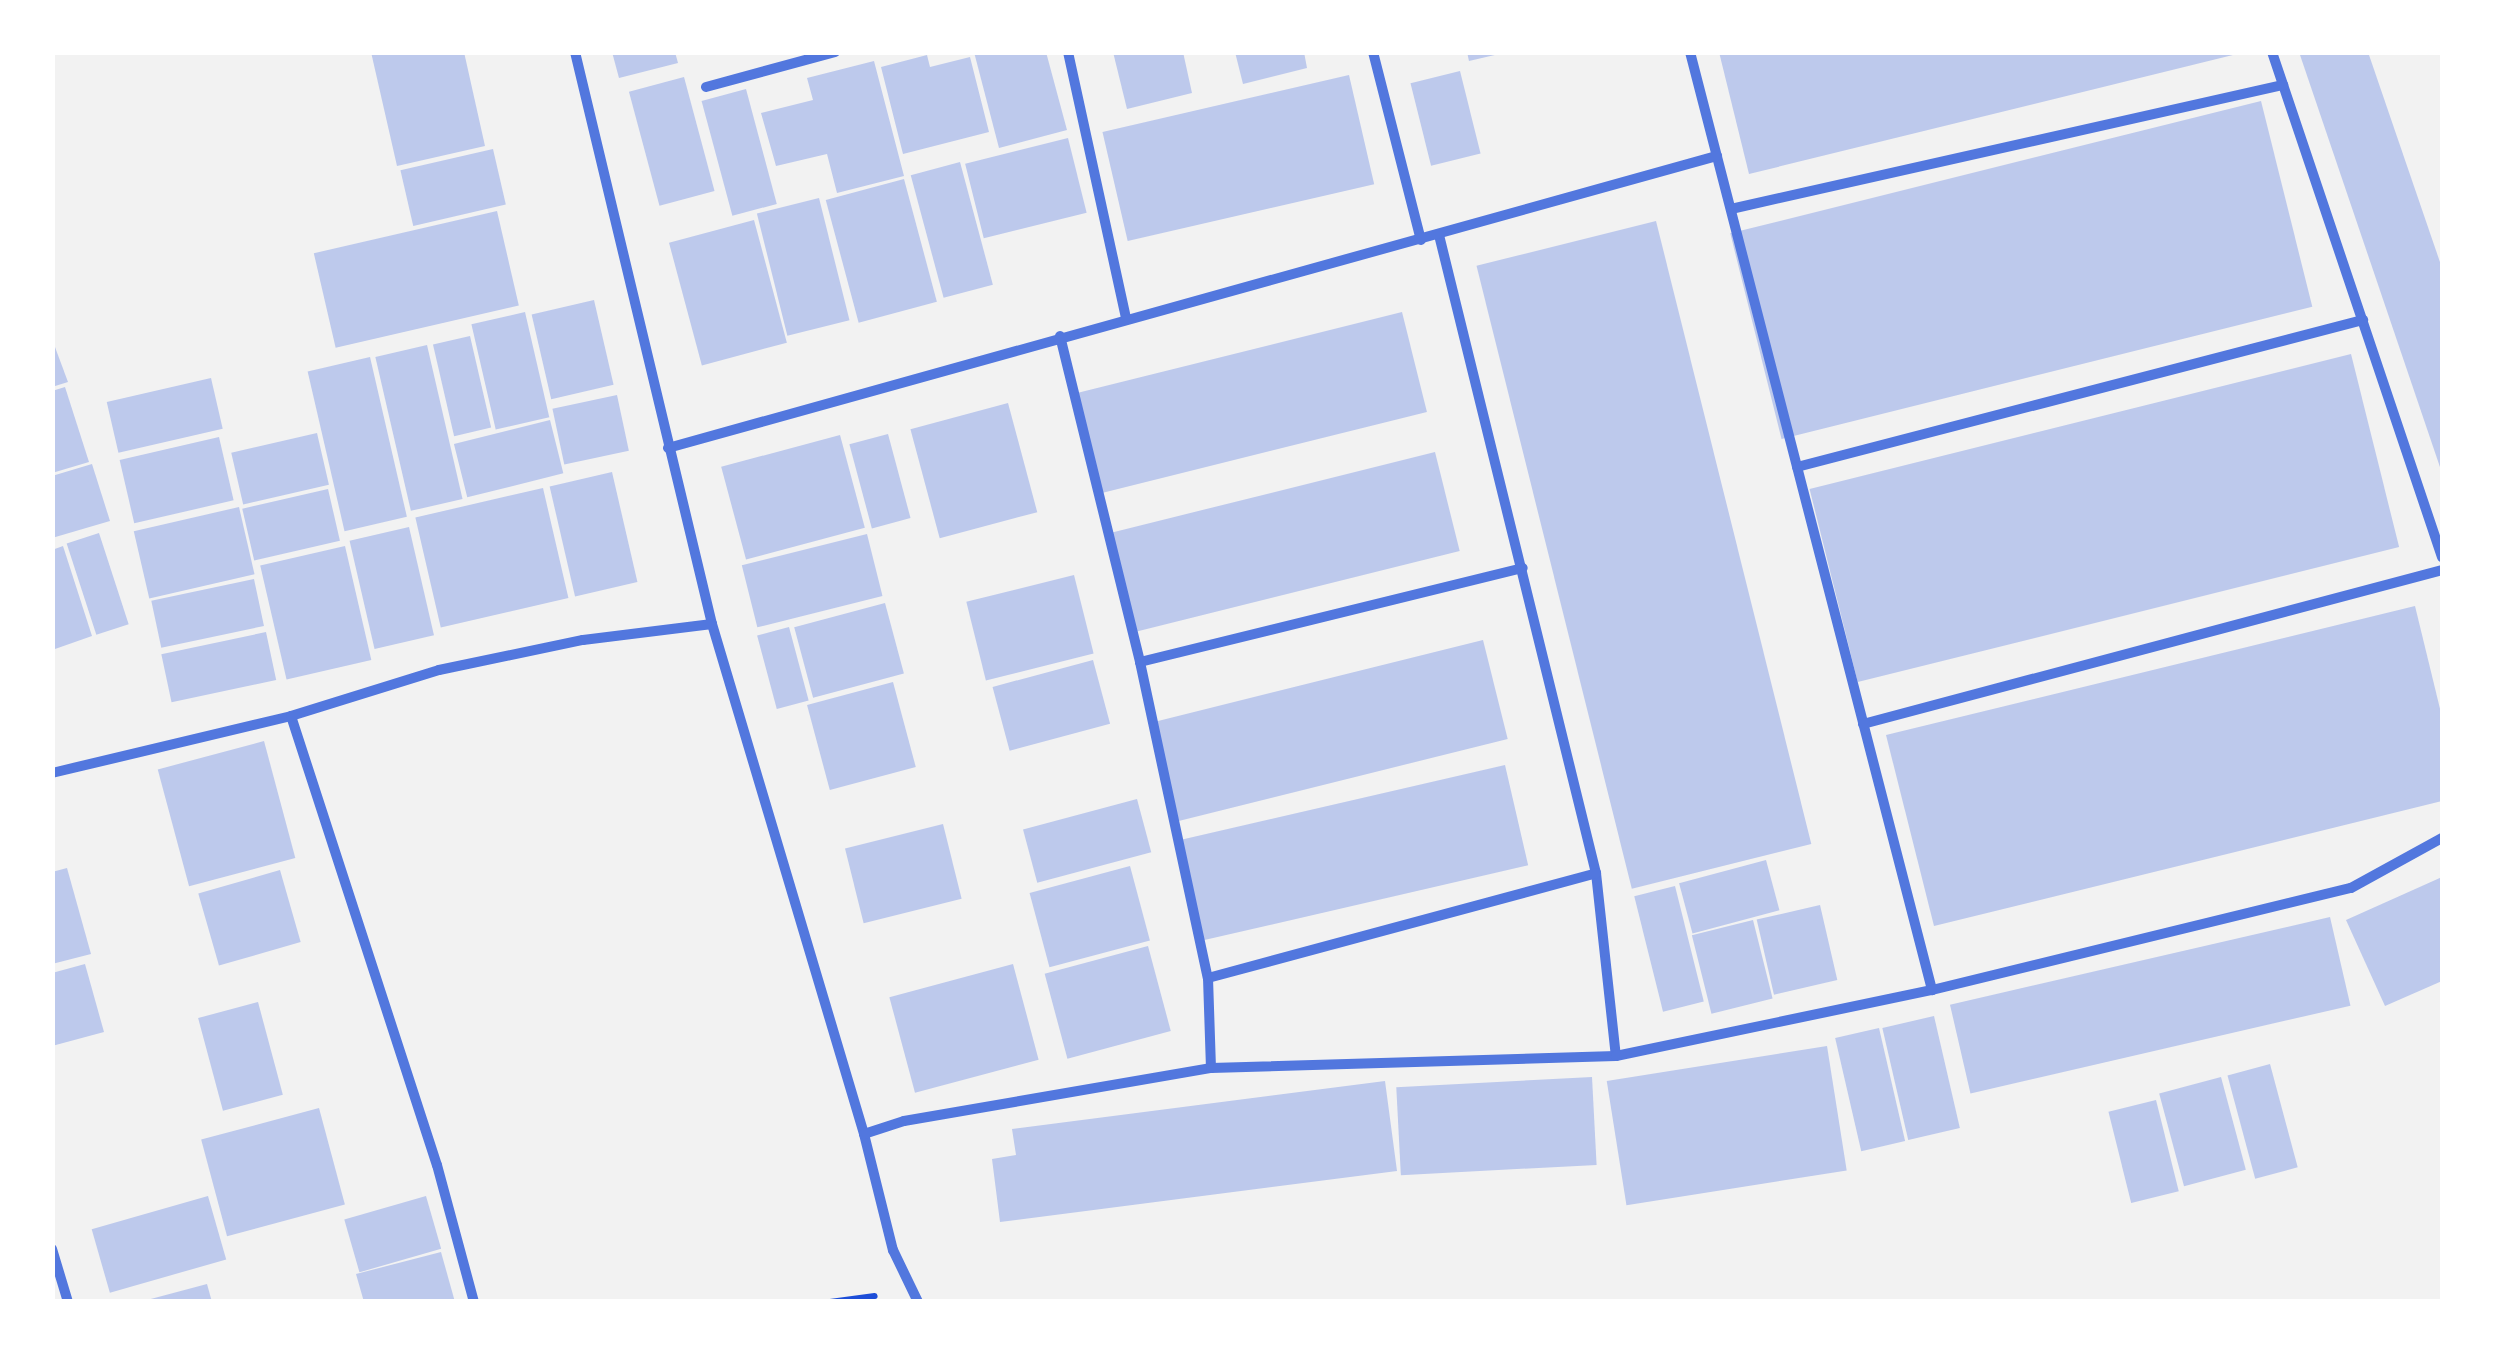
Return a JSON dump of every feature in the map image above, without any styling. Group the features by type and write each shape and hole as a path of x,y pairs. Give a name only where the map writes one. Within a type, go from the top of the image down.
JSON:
{"street":[{"path":"575,52 712,624 864,1134 893,1250 918,1302"},
{"path":"706,87 835,52"},
{"path":"1068,52 1126,318"},
{"path":"1373,52 1421,240"},
{"path":"1690,52 1932,990"},
{"path":"2272,52 2442,557"},
{"path":"1731,210 2283,85"},
{"path":"668,448 1717,156"},
{"path":"1439,235 1596,873 1616,1056"},
{"path":"1798,467 2363,320"},
{"path":"1060,336 1140,662 1208,978 1210,1068"},
{"path":"1140,662 1523,568"},
{"path":"1864,724 2442,570"},
{"path":"52,773 290,716 438,670 583,640 712,624"},
{"path":"290,716 436,1166 474,1302"},
{"path":"864,1134 904,1121 1210,1068 1616,1056 1932,990 2351,888 2442,838"},
{"path":"1208,978 1596,873"},
{"path":"52,1249 68,1302"}],"building":[{"path":"371,52 464,52 485,146 397,166"},
{"path":"612,52 675,52 678,63 619,78"},
{"path":"974,52 1046,52 1067,130 999,148"},
{"path":"1113,52 1183,52 1192,93 1127,109"},
{"path":"1235,52 1304,52 1307,68 1243,84"},
{"path":"1467,52 1499,52 1499,54 1469,61"},
{"path":"1719,52 2237,52 2237,54 1749,174"},
{"path":"2299,52 2368,52 2442,268 2442,473"},
{"path":"927,55 930,67 970,57 989,132 903,154 881,67"},
{"path":"874,61 904,176 837,193 827,154 776,166 761,113 813,100 807,78"},
{"path":"1460,71 1481,153 1431,166 1411,83"},
{"path":"1349,75 1374,184 1128,241 1102,132"},
{"path":"684,77 715,191 659,206 629,92"},
{"path":"746,89 777,204 732,216 702,101"},
{"path":"2261,101 2312,307 1782,439 1730,233"},
{"path":"1068,138 1087,213 984,238 965,164"},
{"path":"493,149 506,205 413,226 400,170"},
{"path":"960,162 993,285 944,298 911,175"},
{"path":"904,179 937,302 859,323 826,200"},
{"path":"819,198 849,320 787,336 757,213"},
{"path":"497,211 519,306 336,348 314,253"},
{"path":"754,220 787,343 702,365 669,243"},
{"path":"1656,221 1811,844 1632,889 1476,266"},
{"path":"594,300 614,385 551,399 532,314"},
{"path":"525,312 549,417 496,430 471,324"},
{"path":"1402,312 1427,412 1099,494 1074,394"},
{"path":"470,336 491,428 454,436 433,345"},
{"path":"52,339 68,382 52,387"},
{"path":"427,345 463,499 411,511 375,357"},
{"path":"2351,354 2399,547 1858,682 1810,489"},
{"path":"370,357 407,517 345,531 308,371"},
{"path":"211,378 223,429 118,453 107,402"},
{"path":"65,387 89,462 52,473 52,391"},
{"path":"617,395 629,451 564,464 552,409"},
{"path":"1008,403 1037,512 940,538 910,429"},
{"path":"550,420 563,473 467,497 454,444"},
{"path":"317,433 329,485 243,504 231,453"},
{"path":"888,434 911,518 872,528 849,444"},
{"path":"840,435 865,528 746,560 721,467"},
{"path":"219,437 234,500 134,523 120,460"},
{"path":"1435,452 1460,551 1130,633 1105,534"},
{"path":"92,464 110,521 52,538 52,476"},
{"path":"612,472 637,582 575,597 550,486"},
{"path":"543,488 568,598 441,628 415,517"},
{"path":"328,489 340,541 254,560 242,509"},
{"path":"239,507 255,574 149,599 134,531"},
{"path":"409,527 434,635 375,649 350,541"},
{"path":"99,533 129,624 96,635 67,544"},
{"path":"867,534 882,596 757,627 742,565"},
{"path":"63,546 92,636 55,649 52,550"},
{"path":"345,546 371,660 287,680 260,566"},
{"path":"1074,575 1094,654 986,680 966,602"},
{"path":"254,579 264,626 161,648 151,601"},
{"path":"885,603 904,674 813,698 794,627"},
{"path":"2415,606 2442,717 2442,801 1934,926 1886,735"},
{"path":"789,627 809,700 777,709 757,636"},
{"path":"266,632 276,680 172,702 161,654"},
{"path":"1483,640 1508,739 1179,821 1154,722"},
{"path":"1093,660 1110,724 1010,751 993,687"},
{"path":"893,682 916,767 830,790 807,705"},
{"path":"264,741 295,858 189,886 158,769"},
{"path":"1505,765 1528,865 1198,942 1175,841"},
{"path":"1137,799 1151,852 1037,883 1023,830"},
{"path":"943,824 962,899 864,923 845,848"},
{"path":"1766,860 1779,910 1693,934 1679,883"},
{"path":"1130,866 1150,940 1049,967 1030,893"},
{"path":"67,868 91,954 52,964 52,872"},
{"path":"280,870 301,942 219,966 198,893"},
{"path":"2442,877 2442,981 2385,1006 2346,920"},
{"path":"1675,886 1704,1001 1663,1012 1634,896"},
{"path":"1820,905 1837,980 1774,995 1757,920"},
{"path":"2330,917 2350,1006 1970,1093 1950,1005"},
{"path":"1753,920 1773,999 1711,1014 1692,935"},
{"path":"1148,946 1171,1031 1067,1059 1045,974"},
{"path":"85,964 104,1032 52,1046 52,973"},
{"path":"1013,964 1039,1060 915,1093 889,997"},
{"path":"258,1002 283,1095 223,1111 198,1018"},
{"path":"1934,1016 1960,1128 1908,1140 1882,1028"},
{"path":"1879,1028 1905,1141 1861,1151 1835,1038"},
{"path":"1827,1046 1847,1170 1626,1205 1607,1081"},
{"path":"2270,1064 2298,1167 2255,1179 2227,1075"},
{"path":"1592,1077 1597,1165 1401,1175 1396,1087"},
{"path":"2221,1077 2246,1170 2184,1186 2159,1094"},
{"path":"1385,1081 1397,1171 1000,1222 992,1159 1016,1155 1012,1129"},
{"path":"2156,1100 2179,1191 2131,1203 2108,1112"},
{"path":"319,1108 345,1205 227,1236 201,1140"},
{"path":"208,1196 226,1259 110,1293 92,1229"},
{"path":"426,1196 441,1249 359,1272 344,1219"},
{"path":"441,1252 455,1302 364,1302 356,1274"},
{"path":"207,1284 212,1302 147,1302 147,1300"}]}
